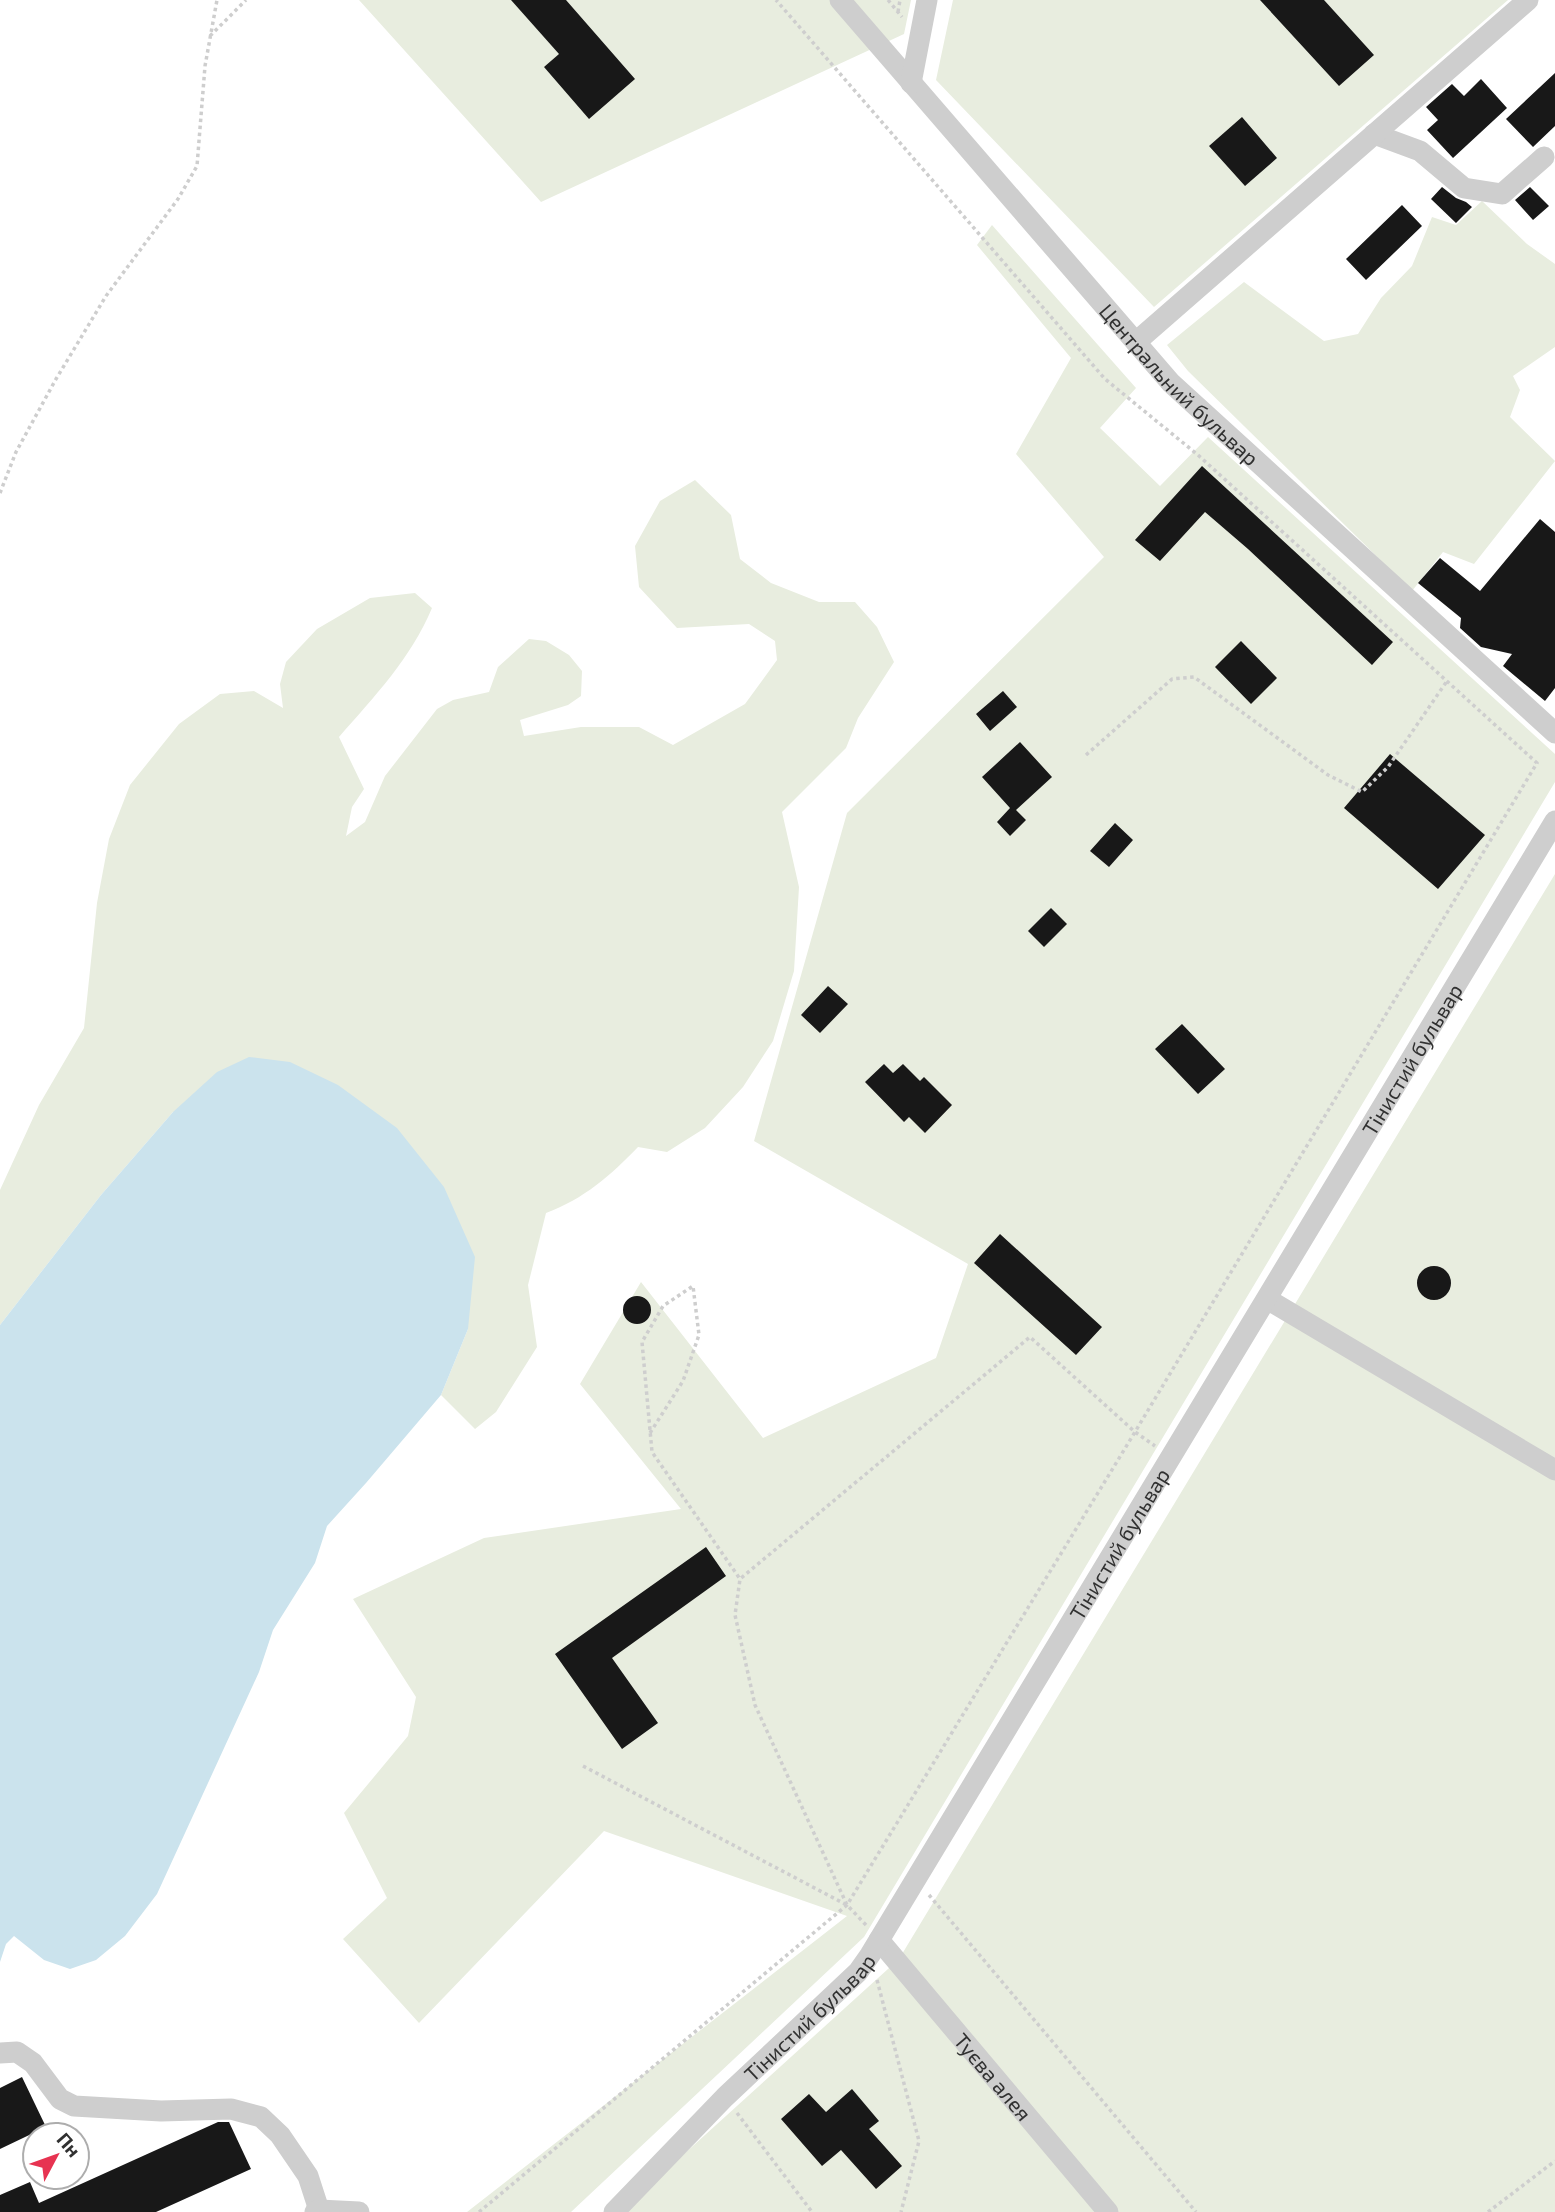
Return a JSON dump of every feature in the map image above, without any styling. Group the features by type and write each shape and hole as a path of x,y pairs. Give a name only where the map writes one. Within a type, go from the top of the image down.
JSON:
{"street":[{"name":"Центральний бульвар","path":"841,0 1171,383 1555,733"},
{"path":"911,83 927,0"},
{"path":"1136,342 1528,0"},
{"path":"1374,134 1420,151 1464,188 1502,194 1544,157"},
{"name":"Тінистий бульвар","path":"614,2212 725,2097 858,1972 875,1947 1555,821"},
{"path":"1267,1299 1555,1471"},
{"name":"Туєва алея","path":"875,1947 1108,2212"},
{"path":"0,2053 17,2052 33,2063 60,2099 74,2106 160,2111 231,2109 261,2117 279,2135 308,2176 317,2211 359,2212"}],"path":[{"path":"0,494 16,453 84,332 106,296 178,199 197,166 205,66 217,0"},
{"path":"210,36 246,0"},
{"path":"479,2212 847,1905 1537,763 1198,455 1105,379 776,0"},
{"path":"888,0 898,12 900,0"},
{"path":"1086,755 1172,679 1194,677 1328,775 1362,792 1388,767 1447,681"},
{"path":"650,1433 682,1381 699,1335 693,1286 663,1306 642,1342 650,1433 652,1452 740,1579"},
{"path":"847,1905 755,1705 735,1615 740,1579 1030,1337 1135,1432 1172,1457"},
{"path":"583,1766 847,1905"},
{"path":"916,1880 1196,2212"},
{"path":"875,1947 919,2141 901,2212"},
{"path":"725,2097 812,2212"},
{"path":"1488,2212 1555,2161"}],"shaded area":[{"path":"359,0 911,0 904,34 541,202"},
{"path":"953,0 1508,0 1154,307 936,80"},
{"path":"1482,201 1527,244 1555,264 1555,347 1513,376 1520,390 1510,417 1555,461 1474,564 1443,552 1412,591 1188,371 1167,345 1244,282 1324,341 1358,334 1381,298 1412,266 1432,217 1456,225"},
{"path":"992,225 1136,388 1100,428 1160,486 1208,437 1555,754 1555,782 864,1937 571,2212 467,2212 847,1916 604,1831 419,2023 343,1939 387,1898 344,1813 408,1736 416,1697 353,1599 484,1538 681,1509 580,1384 641,1282 763,1438 936,1358 968,1264 754,1141 847,813 1104,557 1016,454 1071,358 977,245"},
{"path":"695,480 731,515 740,559 771,583 819,602 855,602 877,627 894,662 858,718 846,748 782,812 799,887 794,971 773,1041 743,1087 705,1128 667,1152 638,1147 596,1185 573,1201 546,1213 528,1285 537,1347 496,1412 475,1429 441,1395 468,1329 173,1112 101,1195 0,1325 0,1190 39,1105 84,1028 97,903 109,839 130,785 179,724 220,694 254,691 283,708 280,684 286,662 317,629 370,598 415,593 432,608 423,626 391,676 339,737 364,789 352,807 346,836 365,822 385,776 437,709 453,700 489,692 498,667 529,639 546,641 569,655 582,671 581,696 568,705 520,720 524,736 581,727 639,727 673,745 745,704 777,660 775,641 749,624 677,628 639,587 635,546 660,501"},
{"path":"1555,874 1555,2212 620,2212 899,1959"}],"water":[{"path":"249,1057 290,1062 338,1085 397,1128 444,1187 475,1257 468,1329 441,1395 327,1526 315,1563 273,1630 259,1672 157,1894 125,1936 96,1960 70,1969 44,1960 14,1936 6,1944 0,1962 0,1325 101,1195 173,1112 217,1072"}],"building":[{"path":"511,0 566,0 635,79 589,119 544,67 559,54"},
{"path":"1260,0 1324,0 1374,55 1339,86"},
{"path":"1555,73 1555,126 1533,147 1506,119"},
{"path":"1481,79 1507,108 1453,158 1427,130 1438,120 1426,107 1452,84 1464,96"},
{"path":"1242,117 1277,158 1245,186 1209,146"},
{"path":"1442,187 1472,207 1456,223 1431,199"},
{"path":"1530,187 1549,206 1533,220 1515,200"},
{"path":"1402,205 1422,226 1366,280 1346,259"},
{"path":"1202,466 1393,642 1372,665 1205,512 1160,561 1135,540"},
{"path":"1540,519 1555,532 1555,688 1545,701 1503,666 1512,654 1481,647 1460,628 1461,618 1418,583 1440,558 1480,591"},
{"path":"1241,641 1277,678 1251,704 1215,667"},
{"path":"1003,691 1017,707 990,731 976,714"},
{"path":"1020,742 1052,777 1016,810 1026,820 1010,836 997,822 1010,808 982,777"},
{"path":"1390,754 1485,835 1438,889 1344,808"},
{"path":"1115,823 1133,840 1109,867 1090,851"},
{"path":"1051,908 1067,924 1044,947 1028,931"},
{"path":"828,986 848,1004 820,1033 801,1015"},
{"path":"1182,1024 1225,1069 1198,1094 1155,1049"},
{"path":"884,1064 893,1073 903,1064 920,1081 924,1077 952,1105 925,1133 909,1117 904,1122 865,1082"},
{"path":"1000,1234 1102,1327 1076,1355 974,1263"},
{"path":"1434,1266 1446,1271 1451,1283 1446,1295 1434,1300 1422,1295 1417,1283 1422,1271"},
{"path":"637,1296 647,1300 651,1310 647,1320 637,1324 627,1320 623,1310 627,1300"},
{"path":"706,1547 726,1576 612,1658 658,1723 622,1749 555,1654"},
{"path":"22,2077 43,2121 21,2121 21,2139 0,2149 0,2088"},
{"path":"852,2089 879,2121 869,2129 902,2166 876,2189 841,2150 822,2166 781,2119 809,2094 826,2112"},
{"path":"218,2122 229,2122 251,2169 156,2212 0,2212 0,2195 21,2186 21,2191 34,2191 39,2203 66,2191 91,2191 91,2179"}]}
